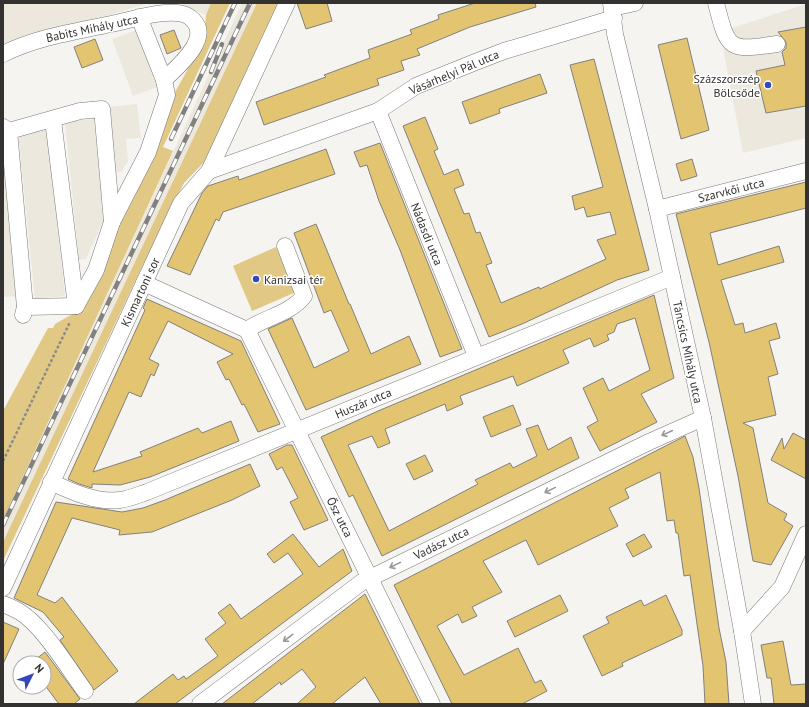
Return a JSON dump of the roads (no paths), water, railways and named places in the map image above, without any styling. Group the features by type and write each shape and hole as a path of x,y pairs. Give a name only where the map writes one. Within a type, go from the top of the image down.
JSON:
{"street":[{"name":"Kismartoni sor","path":"3,588 181,203 209,172 287,3"},
{"name":"Vásárhelyi Pál utca","path":"209,172 378,112 416,86 612,10 635,3"},
{"path":"716,3 724,32 735,46 746,48 777,44"},
{"name":"Táncsics Mihály utca","path":"612,10 615,34 657,209 703,418 742,631 753,704"},
{"name":"Babits Mihály utca","path":"3,54 44,38 140,17 168,13 184,14 195,22 198,27 197,40 192,51 164,80"},
{"path":"76,306 96,270 112,222 148,152 167,95 164,80 140,17"},
{"path":"76,306 24,311 6,129 53,120 80,112 102,109 112,222"},
{"name":"Nádasdi utca","path":"378,112 476,356"},
{"path":"53,120 76,306"},
{"name":"Szarvkői utca","path":"657,209 806,171"},
{"path":"144,283 247,330 256,324 297,305 304,296 285,246"},
{"name":"Huszár utca","path":"51,482 101,500 121,500 147,492 672,277"},
{"name":"Ősz utca","path":"247,330 432,704"},
{"name":"Vadász utca","path":"200,704 362,582 648,442 703,418"},
{"path":"742,631 782,587 806,534"},
{"path":"3,604 20,612 32,623 50,644 85,691"}],"railway":[{"path":"171,139 235,3"},
{"path":"3,525 250,3"},
{"path":"211,72 222,44"}],"place":[{"name":"Százszorszép Bölcsőde","path":"768,85"},
{"name":"Kanizsai tér","path":"256,279"}]}
